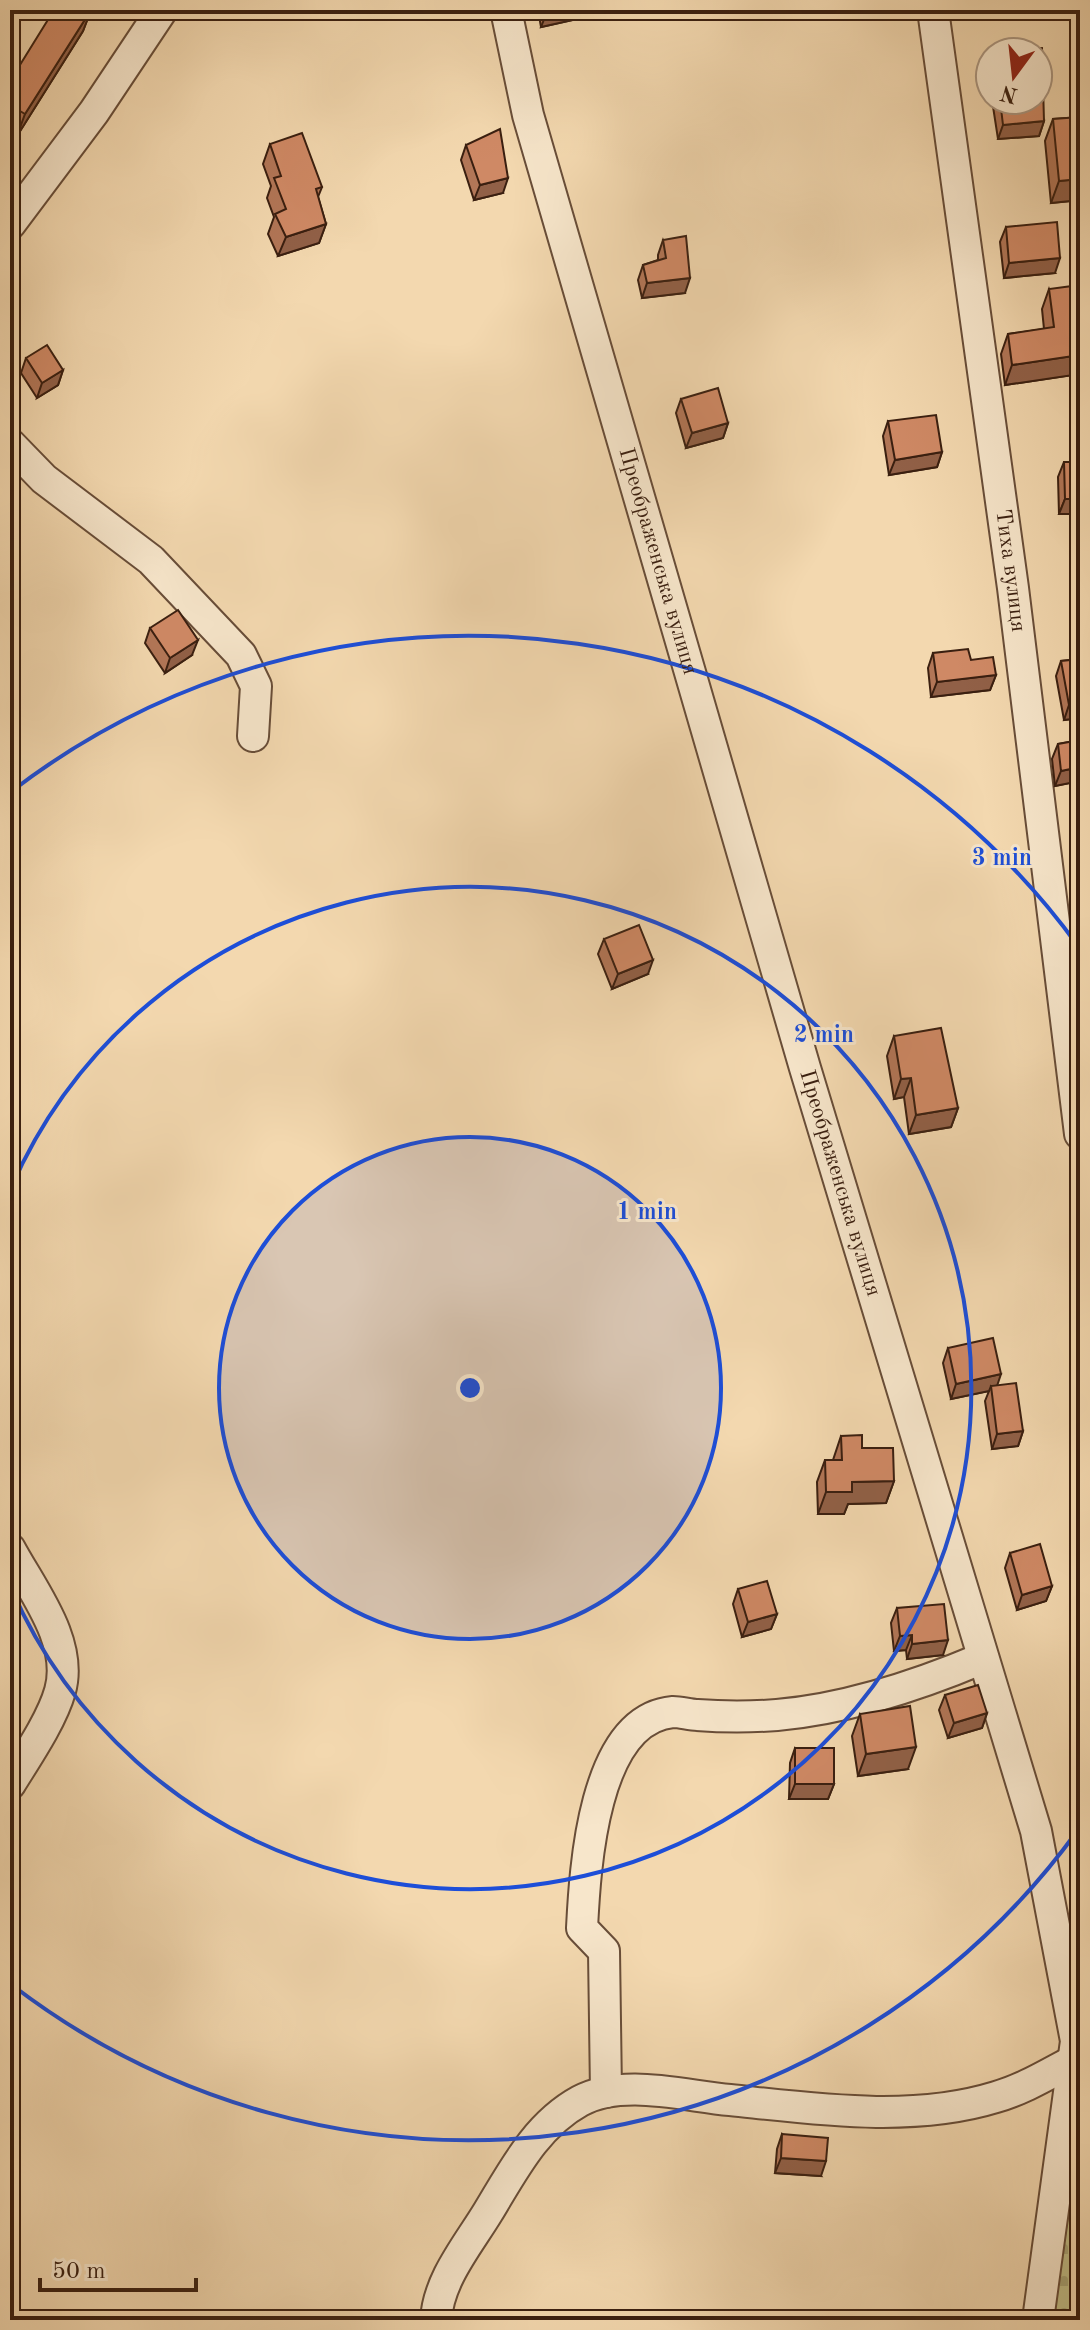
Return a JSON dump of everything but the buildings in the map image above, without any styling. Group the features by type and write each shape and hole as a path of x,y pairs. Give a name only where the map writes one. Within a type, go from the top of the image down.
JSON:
{"street":[{"path":"10,224 94,112 162,10"},
{"name":"Преображенська вулиця","path":"506,10 528,115 805,1068 1036,1831 1076,2048 1038,2320"},
{"name":"Тиха вулиця","path":"933,10 1072,990 1080,1134"},
{"path":"10,444 44,479 151,560 241,655 256,686 253,736"},
{"path":"10,1549 54,1630 63,1661 60,1692 10,1784"},
{"path":"606,2092 604,1951 582,1928 591,1822 605,1780 626,1743 647,1720 673,1712 778,1715 851,1702 938,1676 983,1658"},
{"path":"436,2320 437,2306 453,2266 521,2157 550,2122 582,2100 606,2092 652,2091 828,2110 949,2108 997,2097 1076,2048"}],"green space":[{"path":"1080,2138 1080,2320 1052,2320"}]}
